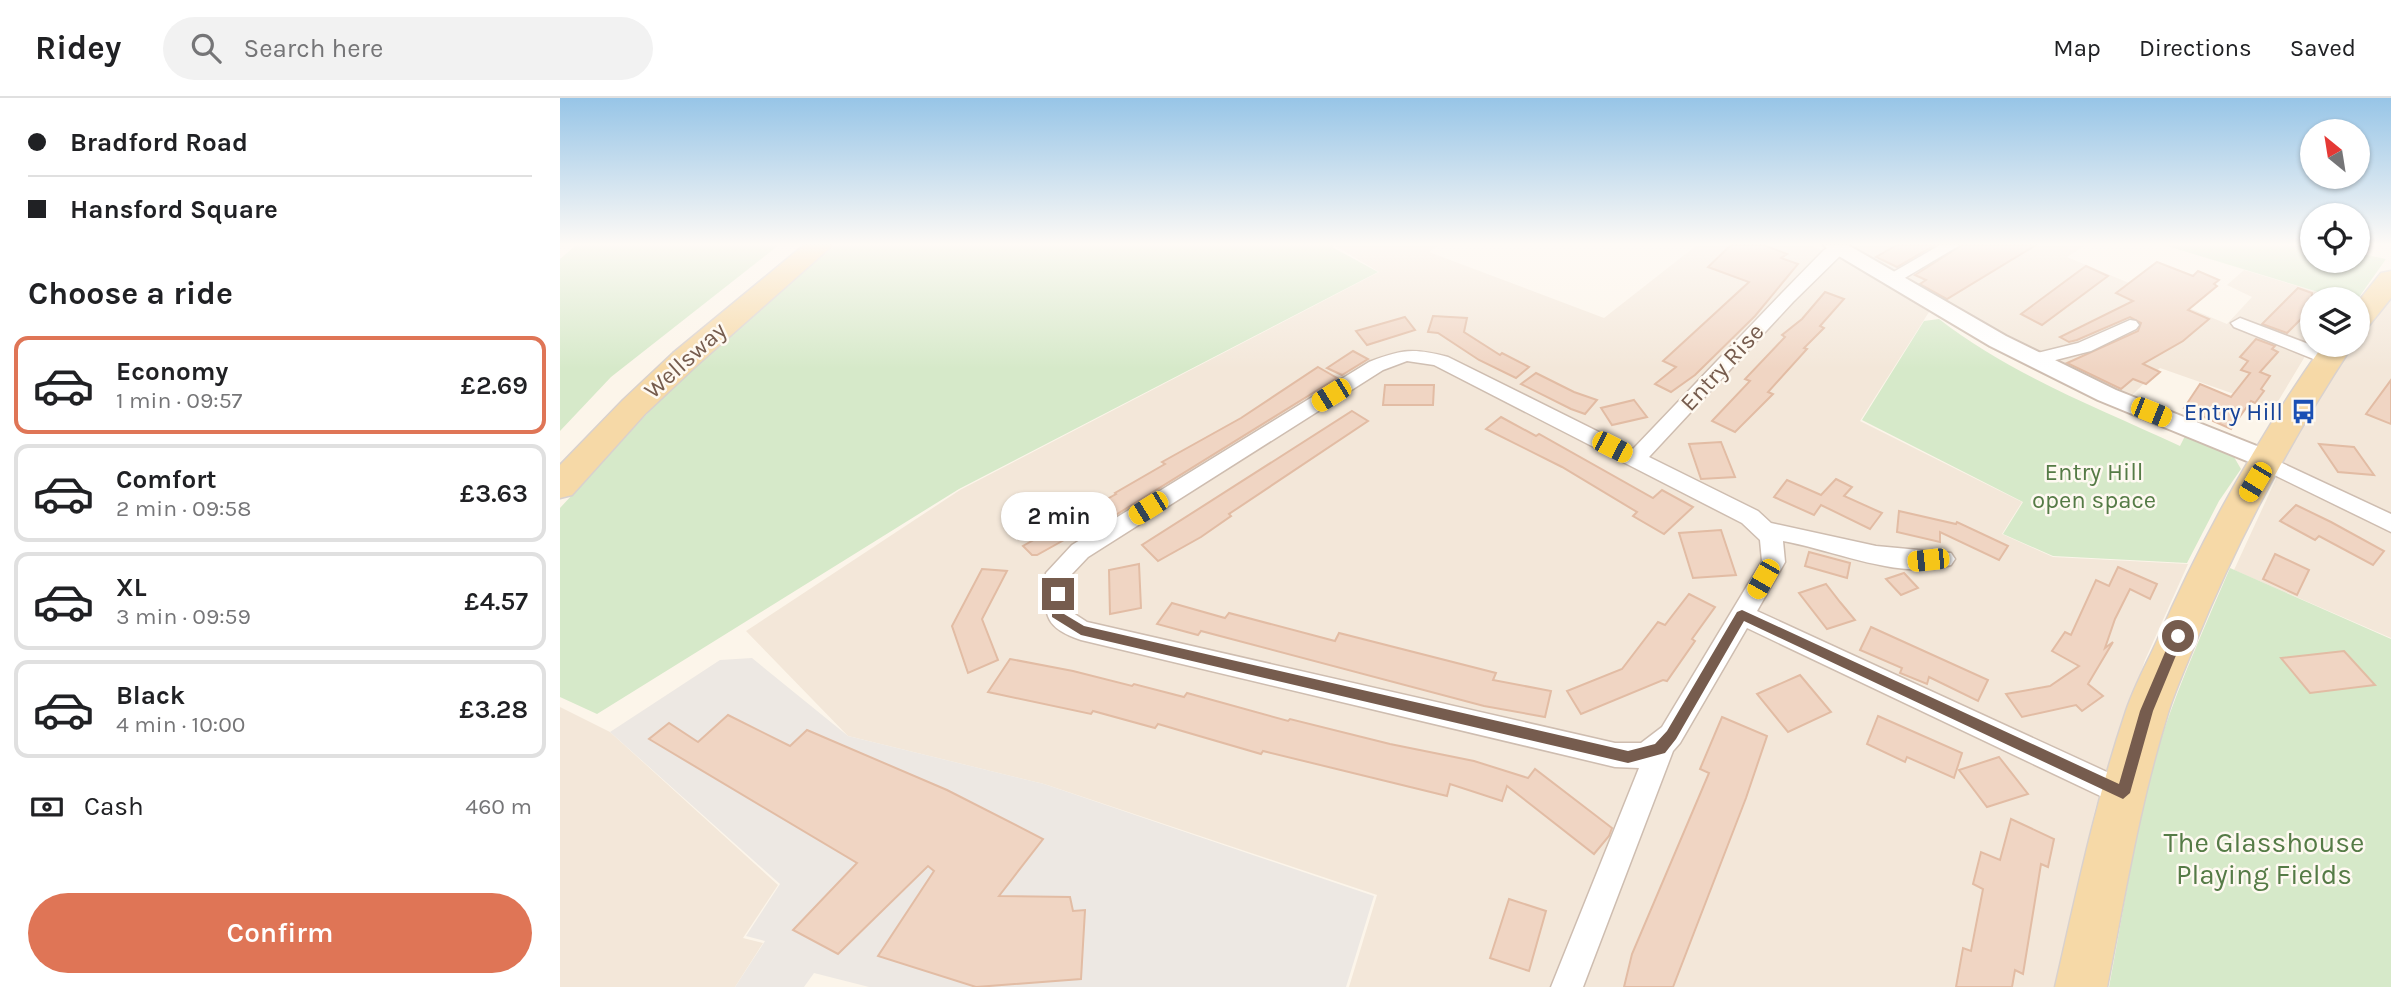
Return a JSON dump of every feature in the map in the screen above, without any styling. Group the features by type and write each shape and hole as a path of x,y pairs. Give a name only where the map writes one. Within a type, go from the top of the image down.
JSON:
{"main road":[{"name":"Wellsway","path":"560,486 634,407 757,286"},
{"name":"Wellsway","path":"560,465 640,381 763,286"},
{"path":"2370,306 2385,286"},
{"path":"2081,987 2123,793 2147,711 2183,625 2243,502 2268,462 2296,407 2329,357"}],"street":[{"name":"Entry Rise","path":"1636,459 1798,286"},
{"path":"1906,286 1998,341 2107,394 2268,462 2391,524"},
{"path":"2240,323 2300,341"},
{"path":"2036,359 2096,344 2130,325"},
{"path":"1567,987 1660,748 1671,735 1773,562 1776,551 1766,530 1750,517 1441,360 1418,355 1390,359 1080,551 1058,573 1058,617 1081,630 1615,755 1628,757 1660,748"},
{"path":"1766,530 1914,562 1942,559"},
{"path":"1742,615 2123,793"}],"shaded area":[{"path":"1351,286 1520,286 1604,318 1644,286 1888,286 1929,312 1860,421 2022,502 2002,534 2053,557 2188,564 2145,660 2095,809 2055,987 1349,987 1377,895 1044,784 848,736 746,631 960,490"},
{"path":"1917,286 2137,286 2227,324 2252,297 2230,286 2300,287 2300,357 2305,357 2274,408 2160,368 2129,398 2049,362"},
{"path":"2391,294 2391,638 2234,570 2312,401 2340,357 2370,357 2370,319"},
{"path":"752,658 848,736 1044,784 1374,896 1346,987 869,987 814,973 804,987 735,987 765,941 746,936 780,884 610,732 720,660"},
{"path":"560,707 610,732 778,885 743,938 763,943 735,987 560,987"}],"green space":[{"path":"560,286 726,286 611,377 560,431"},
{"path":"782,286 1350,286 959,489 597,714 560,697 560,508 669,390"},
{"path":"2300,286 2367,286 2302,287"},
{"name":"Entry Hill open space","path":"1939,319 2025,374 2087,404 2180,446 2185,436 2234,457 2241,469 2219,501 2187,563 2053,556 2003,534 2023,502 1862,420 1924,321"},
{"name":"The Glasshouse Playing Fields","path":"2230,568 2391,639 2391,987 2109,987 2138,829 2153,767 2186,673"}],"building":[{"path":"1744,286 1779,286 1755,316 1695,375 1671,392 1655,384 1676,367 1663,361"},
{"path":"1924,286 1968,286 1947,299"},
{"path":"2058,286 2094,286 2042,325 2021,314"},
{"path":"2125,286 2216,286 2188,310 2209,319 2183,341 2143,364 2160,372 2146,384 2133,379 2121,389 2067,363 2138,331 2141,323 2130,317 2077,340 2069,342 2060,337 2133,301 2116,293"},
{"path":"2300,289 2300,320 2287,333 2262,324"},
{"path":"1825,292 1844,299 1820,326 1824,328 1804,348 1807,349 1768,392 1773,394 1735,432 1712,421 1750,381 1745,379 1785,337 1782,335 1802,319"},
{"path":"1433,316 1467,318 1464,332 1500,355 1502,353 1529,367 1516,378 1479,360 1438,333 1428,332"},
{"path":"1405,317 1415,330 1367,345 1356,331"},
{"path":"2256,339 2275,346 2272,349 2278,352 2260,372 2270,376 2261,389 2264,391 2255,403 2251,401 2231,429 2184,408 2200,384 2231,397 2250,373 2241,370 2248,361 2240,357"},
{"path":"1353,351 1368,359 1342,375 1327,368"},
{"path":"1318,367 1337,378 1085,534 1082,530 1037,555 1032,555 1023,546 1116,494 1165,464 1162,462 1241,418"},
{"path":"1536,373 1597,400 1585,414 1571,409 1521,384"},
{"path":"2391,380 2391,424 2366,414"},
{"path":"1385,385 1434,385 1433,405 1383,405"},
{"path":"1634,400 1647,417 1612,425 1601,408"},
{"path":"1352,411 1368,421 1229,514 1231,516 1201,537 1158,561 1142,545"},
{"path":"1501,417 1536,436 1539,434 1653,498 1662,490 1693,507 1664,534 1633,516 1637,512 1562,467 1486,429"},
{"path":"1721,442 1735,477 1701,479 1689,444"},
{"path":"2319,444 2354,447 2374,475 2338,472"},
{"path":"1836,479 1852,487 1844,496 1882,513 1870,529 1821,505 1814,515 1774,497 1787,480 1821,495"},
{"path":"2296,505 2384,551 2373,565 2319,536 2315,540 2280,521"},
{"path":"1899,511 1956,524 1957,522 2008,546 1999,560 1940,532 1940,542 1897,532"},
{"path":"1721,530 1736,575 1693,578 1679,533"},
{"path":"1809,552 1850,563 1847,578 1805,566"},
{"path":"2275,554 2309,570 2297,595 2263,579"},
{"path":"1139,564 1141,608 1110,614 1109,570"},
{"path":"2118,567 2157,584 2150,599 2130,589 2115,619 2105,648 2113,642 2088,684 2103,696 2082,711 2076,705 2022,717 2006,694 2050,686 2079,666 2052,651 2065,632 2071,635 2096,580 2109,586"},
{"path":"982,569 1007,571 982,619 998,660 968,673 952,626"},
{"path":"1904,573 1918,588 1901,595 1886,579"},
{"path":"1826,584 1855,620 1827,629 1799,593"},
{"path":"1689,594 1715,607 1667,681 1663,680 1581,714 1567,691 1622,669 1658,622 1665,625"},
{"path":"1172,603 1225,618 1229,613 1335,641 1339,633 1496,673 1493,680 1551,691 1545,717 1484,706 1201,631 1198,635 1157,624"},
{"path":"1871,627 1988,680 1978,701 1929,677 1927,684 1900,673 1902,668 1860,650"},
{"path":"2344,651 2375,685 2310,693 2281,658"},
{"path":"1010,659 1184,697 1187,693 1288,721 1290,719 1390,744 1474,761 1528,778 1535,769 1612,828 1594,854 1507,786 1502,801 1450,784 1447,796 1263,751 1261,754 1158,724 1155,728 1093,711 1091,714 988,692"},
{"path":"1800,675 1831,712 1788,732 1757,694"},
{"path":"728,715 790,746 807,730 947,790 1043,839 999,896 1070,897 1073,911 1085,910 1081,979 976,987 878,956 934,871 928,866 838,954 793,930 857,863 649,739 669,723 698,742"},
{"path":"1878,716 1962,753 1954,778 1907,757 1905,762 1867,744"},
{"path":"1722,717 1767,736 1746,798 1673,987 1624,987 1632,954 1709,773 1700,769"},
{"path":"1999,757 2028,794 1987,807 1959,770"},
{"path":"2011,819 2054,839 2048,867 2041,864 2023,974 2015,970 2012,987 1956,987 1963,948 1971,951 1983,889 1973,884 1981,852 2000,860"},
{"path":"1509,899 1546,911 1529,971 1490,958"}],"place":[{"name":"Entry Hill","path":"2303,412"}],"route":[{"path":"1058,594 1058,617 1081,630 1628,757 1647,754 1660,748 1671,735 1742,615 2123,793 2147,711 2178,636"}]}
